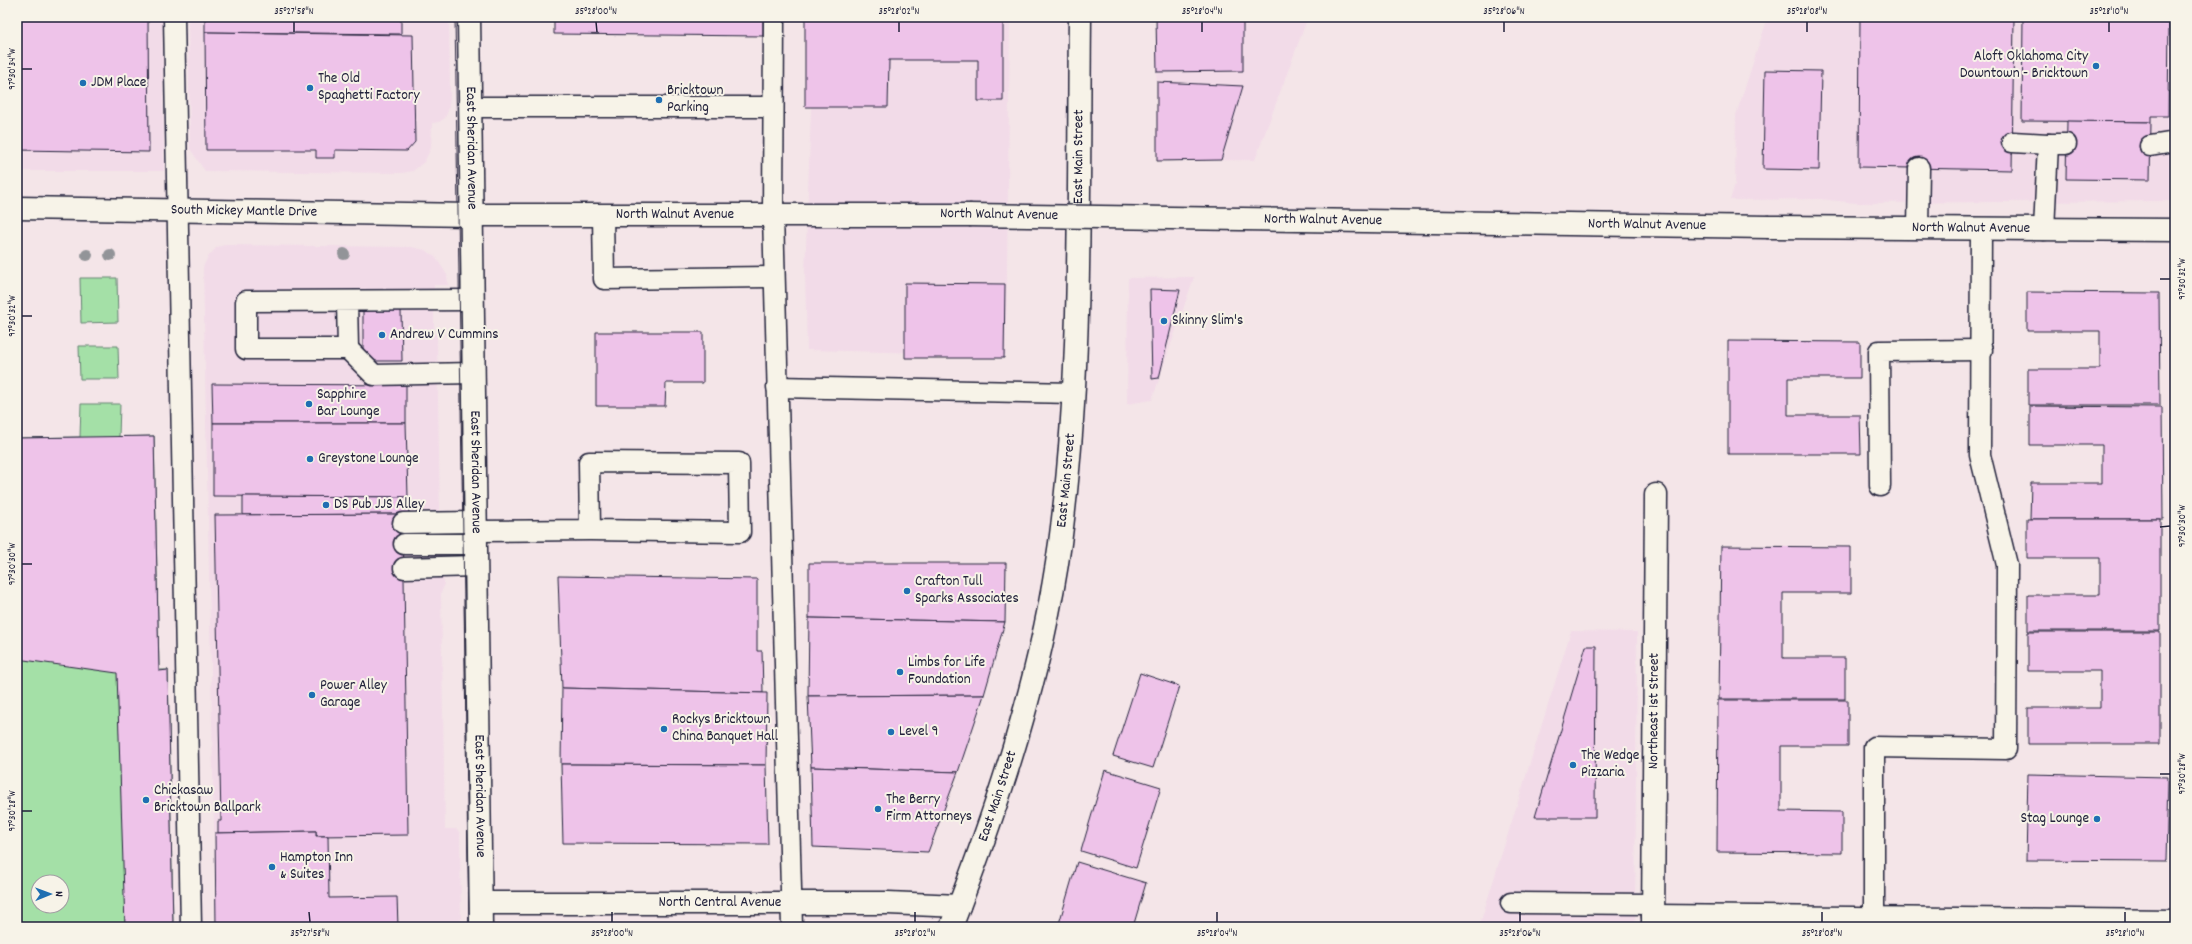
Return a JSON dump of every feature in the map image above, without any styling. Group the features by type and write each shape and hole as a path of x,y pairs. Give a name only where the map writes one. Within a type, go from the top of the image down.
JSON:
{"street":[{"name":"East Sheridan Avenue","path":"469,17 481,927"},
{"name":"East Main Street","path":"951,927 1006,776 1042,640 1060,544 1072,435 1074,393 1080,17"},
{"name":"South Mickey Mantle Drive","path":"17,208 471,215"},
{"name":"North Walnut Avenue","path":"471,215 969,215 1769,227 2175,230"},
{"name":"Northeast 1st Street","path":"1653,916 1656,495"},
{"name":"North Central Avenue","path":"481,903 888,903 959,906"},
{"path":"1653,916 1874,922 2175,920"}],"lane":[{"path":"174,17 191,927"},
{"path":"774,17 774,277 792,927"},
{"path":"470,107 773,107"},
{"path":"2012,142 2057,144 2044,230"},
{"path":"2150,146 2175,142"},
{"path":"1918,228 1919,168"},
{"path":"603,215 604,279 774,277"},
{"path":"1874,922 1874,747 2006,749 2007,565 1980,455 1982,350 1981,229"},
{"path":"348,349 246,349 246,301 472,300"},
{"path":"347,301 348,349 374,375 473,373"},
{"path":"1880,486 1879,351 1982,350"},
{"path":"777,387 1074,393"},
{"path":"403,523 475,532 590,530 740,532 739,463 589,462 590,530"},
{"path":"404,544 475,532"},
{"path":"404,568 476,566"},
{"path":"1511,903 1653,916"}],"shaded area":[{"name":"JDM Place","path":"17,17 162,17 164,171 17,171"},
{"name":"The Old Spaghetti Factory","path":"188,17 449,17 450,97 448,111 445,118 439,122 432,123 431,148 424,162 413,171 402,173 205,171 190,149"},
{"path":"811,17 1010,17 1006,355 807,350 805,274 811,110"},
{"path":"1156,17 1308,17 1255,160 1157,161"},
{"path":"1768,17 2175,17 2175,201 1856,203 1820,199 1730,200 1735,184 1736,115"},
{"path":"225,245 412,247 425,250 435,256 447,275 448,285 434,285 434,331 437,337 441,577 444,580 444,586 441,593 445,829 456,829 460,833 461,927 216,927 203,267 208,257 217,247"},
{"path":"1194,277 1152,400 1127,404 1128,278"},
{"path":"1571,631 1637,632 1635,927 1479,927"}],"green space":[{"path":"80,278 117,278 118,322 81,323"},
{"path":"79,346 118,346 119,379 80,379"},
{"name":"Chickasaw Bricktown Ballpark","path":"81,404 120,404 119,437 154,436 159,670 168,670 173,927 17,927 17,438 80,437"}],"building":[{"name":"JDM Place","path":"17,17 148,17 149,152 17,150"},
{"path":"205,17 401,17 401,34 205,32"},
{"path":"554,17 763,17 763,36 554,34"},
{"path":"805,17 1003,17 1003,101 978,101 978,60 889,60 888,107 805,107"},
{"path":"1156,17 1243,17 1243,71 1157,72"},
{"path":"1860,17 2014,17 2012,170 1859,167"},
{"name":"Aloft Oklahoma City Downtown - Bricktown","path":"2023,17 2169,17 2168,116 2151,116 2151,122 2022,121"},
{"name":"The Old Spaghetti Factory","path":"205,32 413,35 415,142 407,151 335,150 335,158 316,158 316,150 206,150"},
{"path":"1765,70 1821,71 1819,170 1763,169"},
{"path":"1157,82 1243,86 1221,160 1157,161"},
{"path":"2067,121 2151,122 2150,180 2066,179"},
{"path":"905,283 1005,284 1004,358 905,358"},
{"path":"1150,289 1180,290 1159,378 1152,379"},
{"path":"2027,292 2159,293 2160,405 2028,405 2028,369 2100,369 2100,331 2027,331"},
{"name":"Andrew V Cummins","path":"363,310 401,310 402,361 363,361"},
{"path":"596,332 703,332 703,383 666,383 665,406 596,406"},
{"path":"1728,341 1860,342 1860,378 1788,378 1788,415 1860,415 1861,454 1728,454"},
{"name":"Sapphire Bar Lounge","path":"212,384 406,385 406,423 213,423"},
{"path":"2030,406 2162,407 2163,519 2030,519 2031,483 2102,483 2102,445 2030,445"},
{"name":"Greystone Lounge","path":"213,423 406,423 408,497 213,496"},
{"name":"Chickasaw Bricktown Ballpark","path":"154,436 159,671 168,670 173,927 125,927 117,673 17,659 17,438"},
{"name":"DS Pub JJS Alley","path":"243,496 408,497 409,514 243,515"},
{"name":"Power Alley Garage","path":"403,514 408,835 316,836 316,831 218,833 218,821 221,821 215,515"},
{"path":"2027,519 2160,519 2160,631 2028,631 2028,595 2100,595 2100,558 2027,558"},
{"path":"1721,546 1851,547 1851,593 1783,593 1783,658 1845,658 1845,699 1719,699"},
{"name":"Crafton Tull Sparks Associates","path":"809,563 1006,563 1005,622 809,618"},
{"path":"558,576 757,579 757,651 762,651 763,693 562,688"},
{"name":"Limbs for Life Foundation","path":"809,618 1005,622 984,695 808,696"},
{"path":"2028,632 2160,632 2160,744 2028,744 2028,708 2100,708 2100,671 2028,671"},
{"name":"The Wedge Pizzaria","path":"1586,646 1596,646 1595,817 1535,817"},
{"path":"1140,673 1179,686 1153,768 1113,756"},
{"name":"Rockys Bricktown China Banquet Hall","path":"562,688 767,693 766,765 561,764"},
{"name":"Level 9","path":"984,695 958,772 811,767 808,696"},
{"path":"1718,700 1848,700 1848,746 1781,746 1781,811 1842,812 1842,853 1717,852"},
{"path":"561,764 766,765 768,844 563,843"},
{"name":"The Berry Firm Attorneys","path":"811,767 958,772 928,852 813,847"},
{"path":"1105,770 1161,787 1136,868 1081,851"},
{"name":"Stag Lounge","path":"2028,774 2168,777 2166,861 2026,860"},
{"name":"Hampton Inn & Suites","path":"316,831 316,836 328,836 329,898 397,897 398,927 216,927 215,833"},
{"path":"1077,862 1146,883 1133,927 1058,927"}],"tram line":[{"path":"455,17 469,927"}],"place":[{"name":"Aloft Oklahoma City Downtown - Bricktown","path":"2096,66"},
{"name":"JDM Place","path":"83,83"},
{"name":"The Old Spaghetti Factory","path":"310,88"},
{"name":"Bricktown Parking","path":"659,100"},
{"name":"Skinny Slim's","path":"1164,321"},
{"name":"Andrew V Cummins","path":"382,335"},
{"name":"Sapphire Bar Lounge","path":"309,404"},
{"name":"Greystone Lounge","path":"310,459"},
{"name":"DS Pub JJS Alley","path":"326,505"},
{"name":"Crafton Tull Sparks Associates","path":"907,591"},
{"name":"Limbs for Life Foundation","path":"900,672"},
{"name":"Power Alley Garage","path":"312,695"},
{"name":"Rockys Bricktown China Banquet Hall","path":"664,729"},
{"name":"Level 9","path":"891,732"},
{"name":"The Wedge Pizzaria","path":"1573,765"},
{"name":"Chickasaw Bricktown Ballpark","path":"146,800"},
{"name":"The Berry Firm Attorneys","path":"878,809"},
{"name":"Stag Lounge","path":"2097,819"},
{"name":"Hampton Inn & Suites","path":"272,867"}]}
